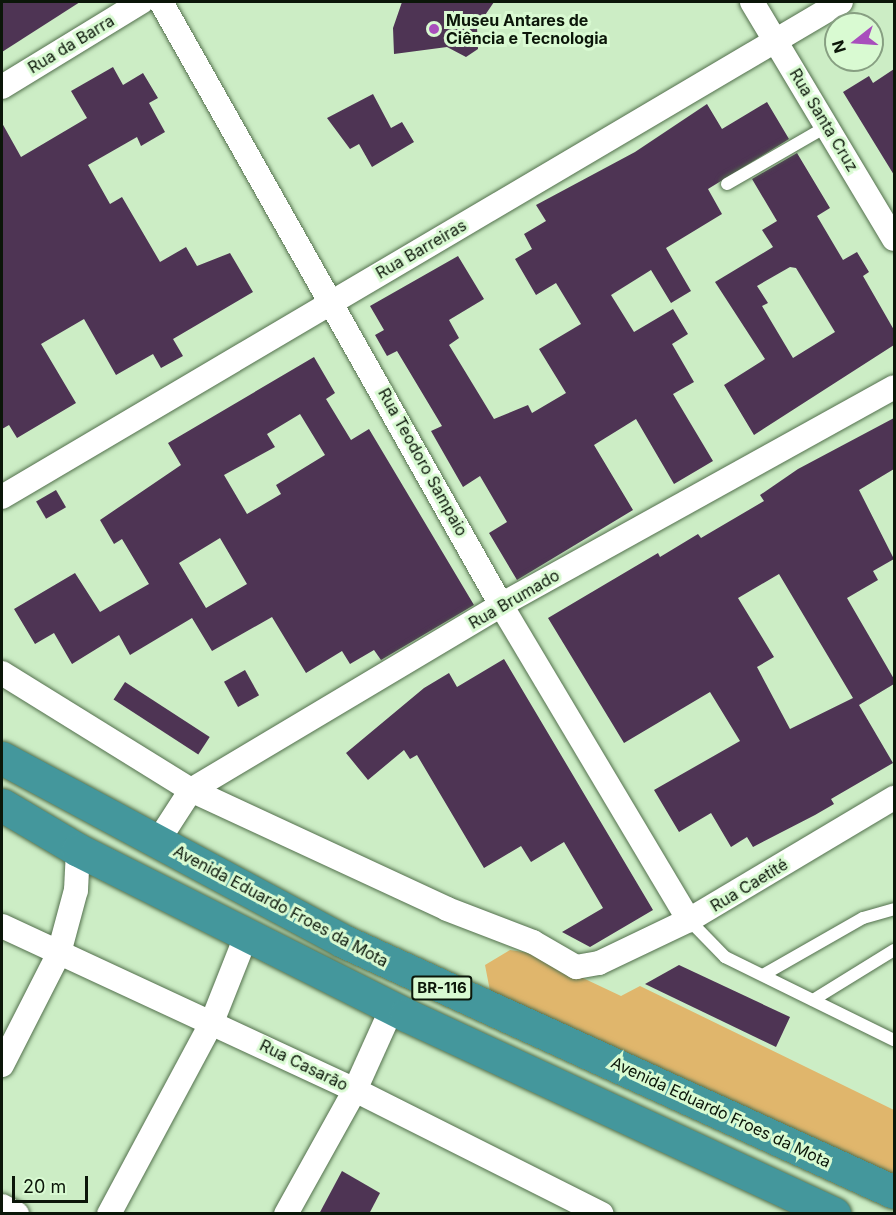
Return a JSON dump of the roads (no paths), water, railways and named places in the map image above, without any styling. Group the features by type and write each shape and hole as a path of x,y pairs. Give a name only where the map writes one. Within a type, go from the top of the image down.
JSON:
{"highway":[{"name":"Avenida Eduardo Froes da Mota","path":"2,758 343,942 894,1192"},
{"path":"2,805 78,850 392,1008 834,1214"}],"street":[{"name":"Rua da Barra","path":"2,87 141,2"},
{"name":"Rua Teodoro Sampaio","path":"161,2 333,300 501,605 689,920"},
{"name":"Rua Santa Cruz","path":"752,2 829,125 894,239"},
{"name":"Rua Barreiras","path":"2,498 333,300 841,2"},
{"name":"Rua Brumado","path":"158,841 191,790 501,605 894,387"},
{"path":"2,673 191,790"},
{"name":"Rua Caetité","path":"191,790 447,909 533,942 568,965 599,963 689,920 894,798"},
{"path":"2,1065 59,953 76,890 78,850"},
{"name":"Rua Casarão","path":"2,926 355,1090 596,1212"},
{"path":"109,1214 212,1022 246,936"},
{"path":"286,1214 355,1090 392,1008"},
{"path":"2,1206 17,1214"}],"lane":[{"path":"727,184 829,125"},
{"path":"763,975 863,918 894,909"},
{"path":"689,920 725,957 894,1040"},
{"path":"813,1000 894,950"}],"place":[{"name":"Museu Antares de Ciência e Tecnologia","path":"434,29"}]}
